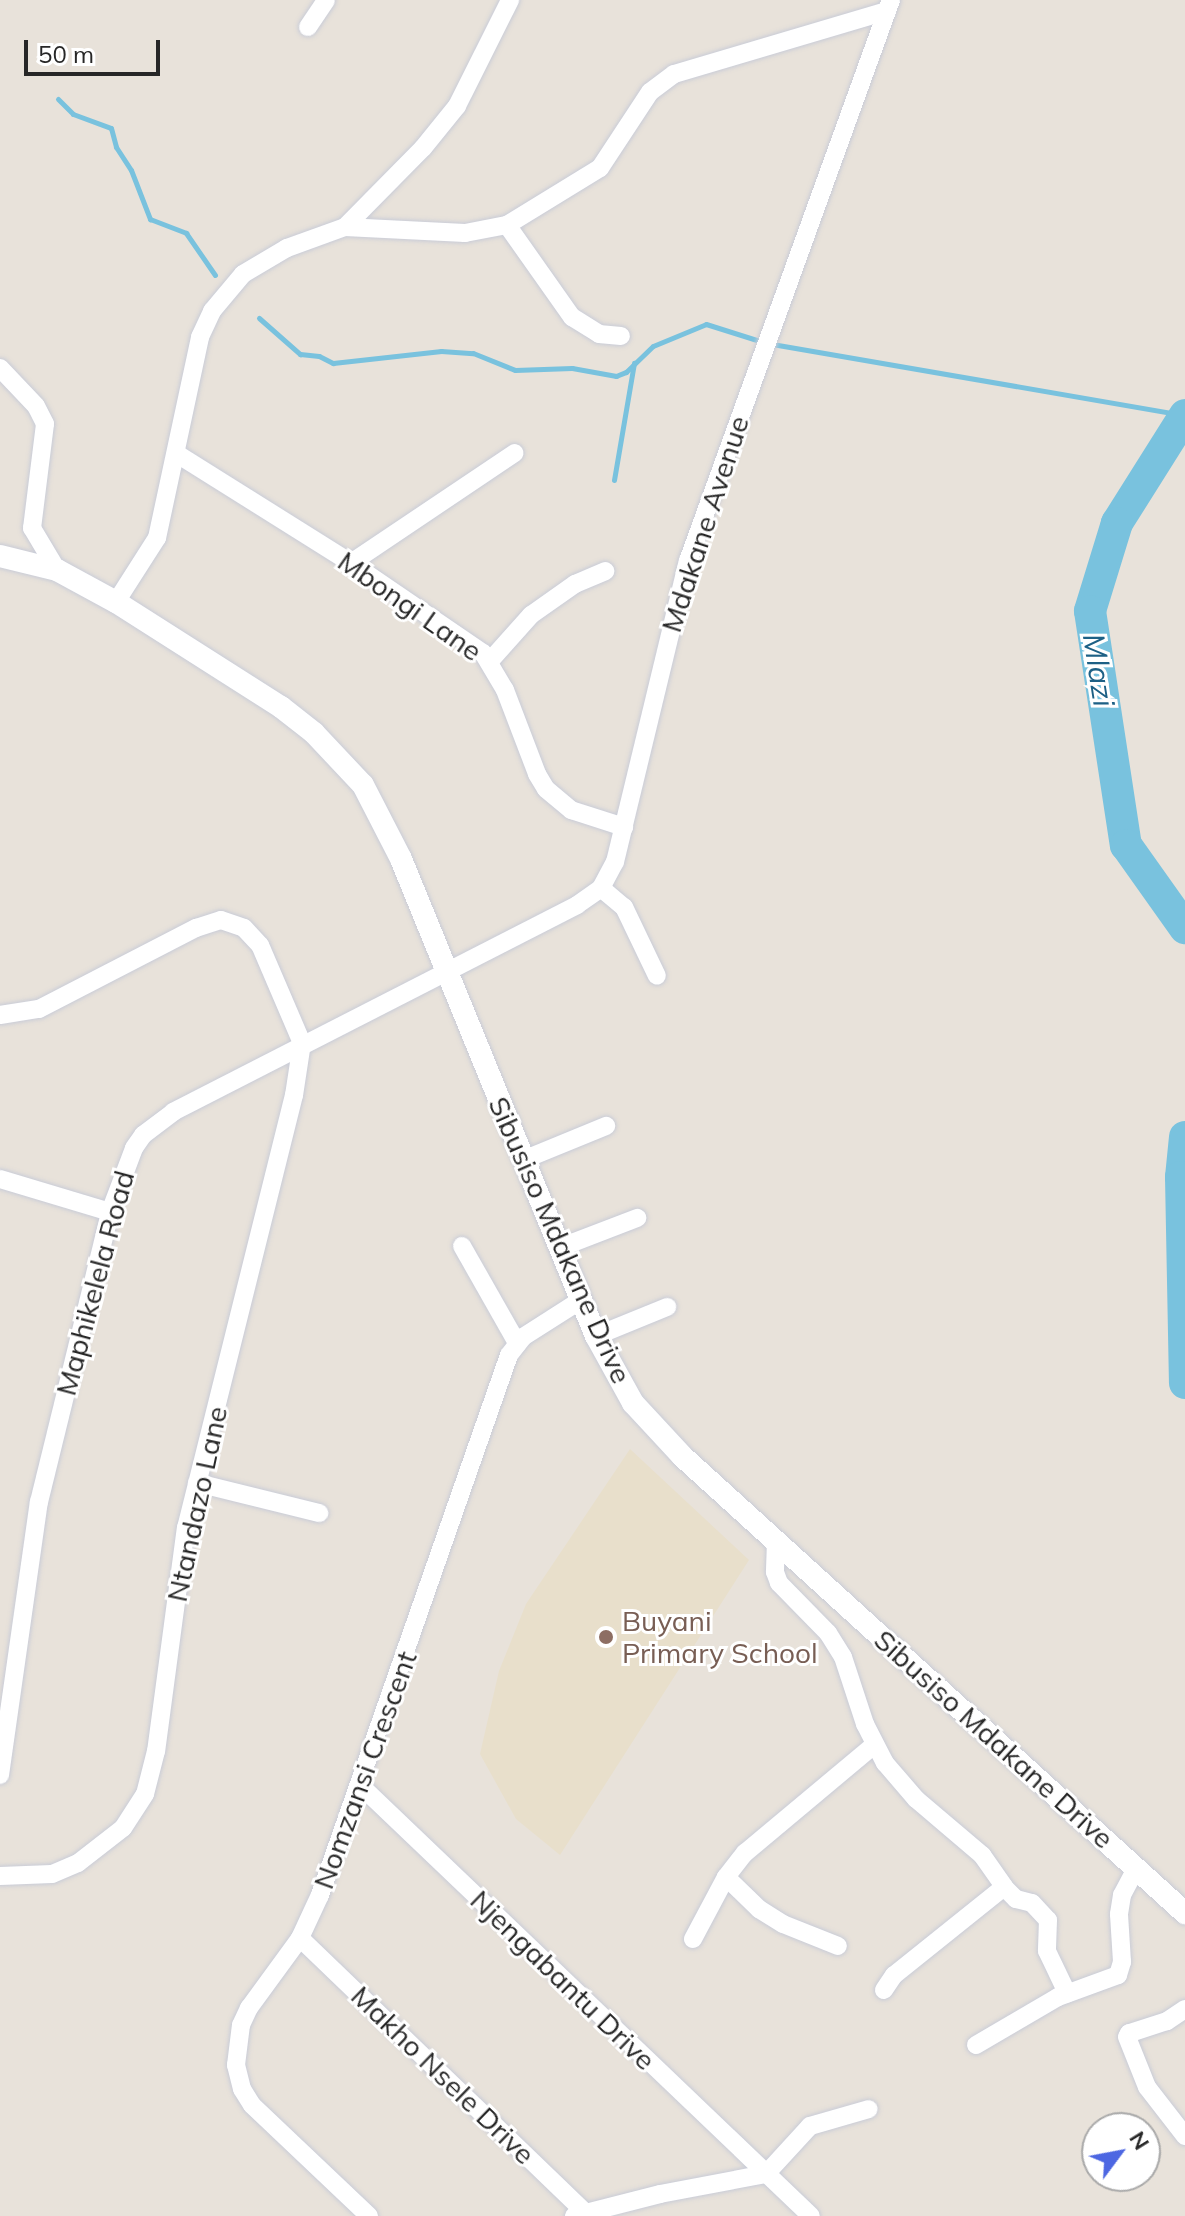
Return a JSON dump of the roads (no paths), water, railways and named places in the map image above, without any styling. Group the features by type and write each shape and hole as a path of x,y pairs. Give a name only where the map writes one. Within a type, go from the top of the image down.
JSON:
{"street":[{"path":"308,27 326,0"},
{"path":"345,227 443,126 470,84 510,0"},
{"path":"116,602 157,538 200,337 225,292 243,274 287,248 345,227 465,233 507,225 600,168 650,92 674,74 889,6"},
{"name":"Mdakane Avenue","path":"601,888 615,862 660,664 688,561 889,6"},
{"path":"507,225 572,317 599,334 621,336"},
{"path":"0,368 36,406 45,424 32,528 57,570"},
{"path":"351,563 515,453"},
{"name":"Mbongi Lane","path":"177,454 351,563 483,653 546,789 571,810 624,827"},
{"name":"Sibusiso Mdakane Drive","path":"0,556 57,570 116,602 281,707 314,733 363,785 382,817 596,1336 633,1403 654,1427 776,1541 1185,1913"},
{"path":"489,662 531,615 575,584 605,571"},
{"path":"446,971 577,905 601,888 624,907 657,976"},
{"path":"0,1015 39,1009 196,928 221,920 244,928 260,945 302,1043"},
{"name":"Maphikelela Road","path":"0,1775 39,1502 110,1212 134,1148 156,1123 302,1043 446,971"},
{"name":"Ntandazo Lane","path":"0,1876 52,1874 78,1863 123,1828 145,1794 156,1751 186,1527 291,1109 302,1043"},
{"path":"523,1160 606,1126"},
{"path":"0,1179 110,1212"},
{"path":"559,1248 637,1218"},
{"path":"462,1246 517,1343 581,1300"},
{"path":"596,1336 667,1307"},
{"name":"Nomzansi Crescent","path":"369,2216 252,2105 242,2089 236,2065 241,2025 249,2008 300,1938 361,1786 509,1355 517,1343"},
{"path":"197,1483 319,1513"},
{"path":"776,1541 775,1572 779,1583 828,1633 843,1657 874,1745 916,1799 982,1855 1016,1899 1032,1903 1048,1920 1047,1951 1067,1993"},
{"path":"693,1939 726,1877 745,1853 780,1820 874,1745"},
{"name":"Njengabantu Drive","path":"361,1786 766,2174"},
{"path":"976,2045 1067,1993 1118,1975 1122,1962 1119,1914 1122,1895 1136,1869"},
{"path":"726,1877 771,1917 838,1946"},
{"path":"884,1990 894,1975 1004,1887"},
{"name":"Makho Nsele Drive","path":"300,1938 580,2214"},
{"path":"1185,2009 1167,2021 1129,2033 1127,2037 1155,2101 1185,2136"},
{"path":"580,2214 766,2174 810,2126 869,2109"},
{"path":"766,2174 811,2216"}],"waterway":[{"path":"58,99 73,114 111,128 116,147 131,170 150,219 186,233 215,275"},
{"path":"259,318 300,354 319,356 333,363 441,351 473,353 515,370 572,368 616,376 626,372 653,346 706,324 763,342"},
{"path":"772,344 1185,415"},
{"path":"614,480 634,363"},
{"name":"Mlazi","path":"1185,415 1117,523 1090,611 1126,845 1185,928"},
{"name":"Mlazi","path":"1185,1137 1181,1177 1185,1383"}],"place":[{"name":"Buyani Primary School","path":"606,1637"}]}
